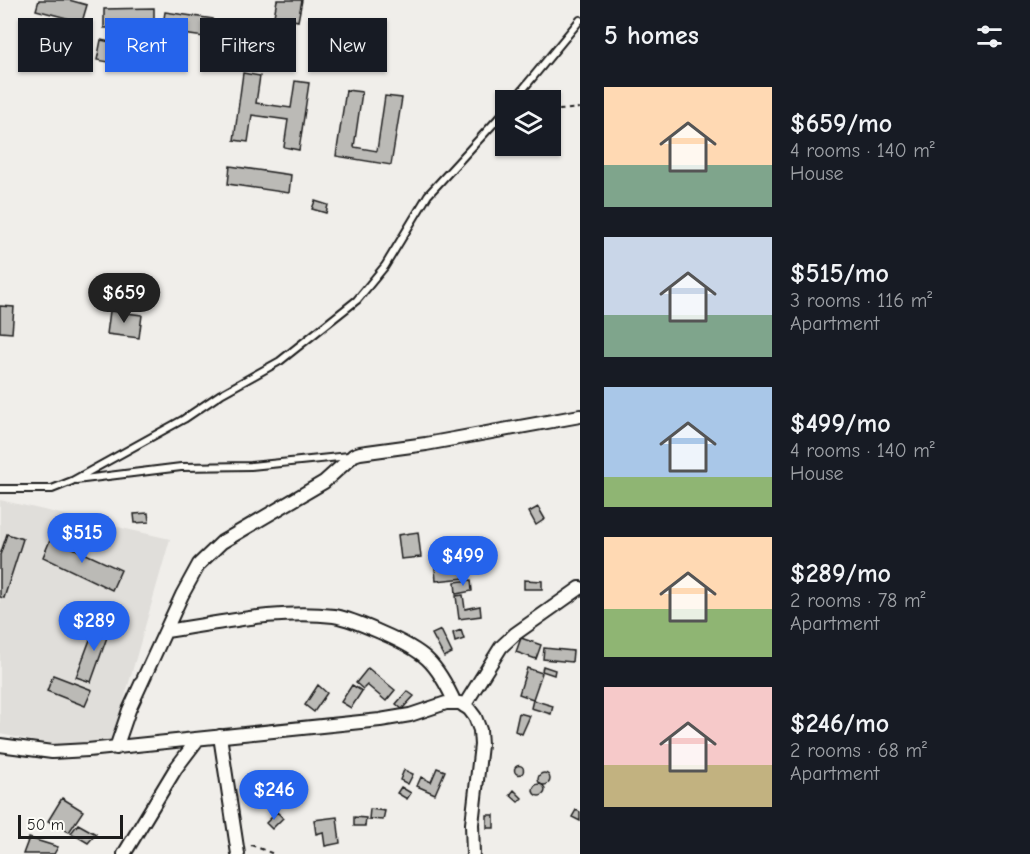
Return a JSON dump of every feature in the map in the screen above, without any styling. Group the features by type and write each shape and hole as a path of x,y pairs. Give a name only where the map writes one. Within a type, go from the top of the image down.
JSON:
{"street":[{"path":"116,748 129,710 182,595 199,564 222,542 324,482 354,455 580,416"},
{"path":"459,705 501,647 515,634 580,588"},
{"path":"166,631 296,613 345,619 402,642 421,653 439,671 459,705 475,717 480,730 481,745 472,824 472,854"},
{"path":"0,746 52,752 116,748 380,720 410,715 446,704 459,705"},
{"path":"220,736 238,854"},
{"path":"124,854 176,768 198,739"}],"lane":[{"path":"522,90 580,20"},
{"path":"0,489 52,489 72,481 184,419 221,394 280,362 357,300 385,266 428,195 495,122"},
{"path":"72,481 181,467 251,466 354,455"}],"path":[{"path":"561,110 580,108"},
{"path":"235,837 274,854"}],"shaded area":[{"path":"0,500 170,539 108,756 0,734"}],"building":[{"path":"39,0 69,0 87,5 83,18 67,18 36,10"},
{"path":"277,0 302,0 298,21 296,18 274,16"},
{"path":"154,8 154,18 105,18 104,28 104,9"},
{"path":"165,12 206,18 200,18 200,36 188,35 188,18 164,18"},
{"path":"101,40 105,41 105,61 97,60"},
{"path":"243,73 260,76 256,103 291,108 295,81 309,83 299,150 284,147 288,120 252,115 248,142 234,140"},
{"path":"346,90 362,92 354,147 377,151 385,96 402,98 391,165 336,156"},
{"path":"230,166 291,175 289,193 228,184"},
{"path":"315,201 328,205 326,213 312,209"},
{"path":"0,306 14,307 12,333 0,332"},
{"path":"110,311 142,315 139,338 107,334"},
{"path":"538,507 545,519 536,525 529,512"},
{"path":"148,513 149,522 135,523 134,514"},
{"path":"418,532 421,557 401,559 398,535"},
{"path":"7,534 23,539 4,598 0,597 0,555"},
{"path":"51,538 121,570 112,590 43,557"},
{"path":"446,545 448,567 464,566 465,578 436,581 433,546"},
{"path":"471,580 472,591 456,594 455,582"},
{"path":"524,580 542,581 542,589 524,589"},
{"path":"463,595 465,609 480,606 481,616 459,619 456,596"},
{"path":"97,621 111,626 91,682 76,677"},
{"path":"441,630 452,653 444,657 432,634"},
{"path":"461,630 464,639 455,642 453,633"},
{"path":"521,638 541,645 536,659 516,652"},
{"path":"544,648 573,651 572,662 543,659"},
{"path":"543,666 555,670 554,675 542,671"},
{"path":"368,668 395,690 386,701 367,685 363,689 356,683"},
{"path":"527,668 542,673 533,699 519,694"},
{"path":"53,675 92,690 85,706 47,691"},
{"path":"318,685 327,693 314,712 305,705"},
{"path":"352,685 362,691 351,708 341,702"},
{"path":"407,691 414,696 402,709 396,704"},
{"path":"533,700 553,706 551,714 531,708"},
{"path":"519,713 530,716 522,734 515,731"},
{"path":"519,766 523,770 519,774 515,770"},
{"path":"437,768 445,771 435,794 417,786 421,777 431,782"},
{"path":"404,770 413,774 408,784 400,780"},
{"path":"544,773 550,779 544,785 538,779"},
{"path":"541,784 545,790 541,796 537,796 533,788"},
{"path":"401,787 411,793 407,799 397,793"},
{"path":"514,790 522,798 518,802 510,795"},
{"path":"62,798 83,811 69,832 48,821"},
{"path":"370,809 385,811 383,820 369,819"},
{"path":"576,810 580,812 580,821 572,817"},
{"path":"277,812 283,818 272,829 266,823"},
{"path":"487,815 494,815 494,828 487,828"},
{"path":"337,817 340,843 325,846 323,832 316,834 314,820"},
{"path":"354,817 366,818 365,826 354,826"},
{"path":"78,824 96,834 88,843 71,833"},
{"path":"29,838 58,847 54,854 23,854"}]}
